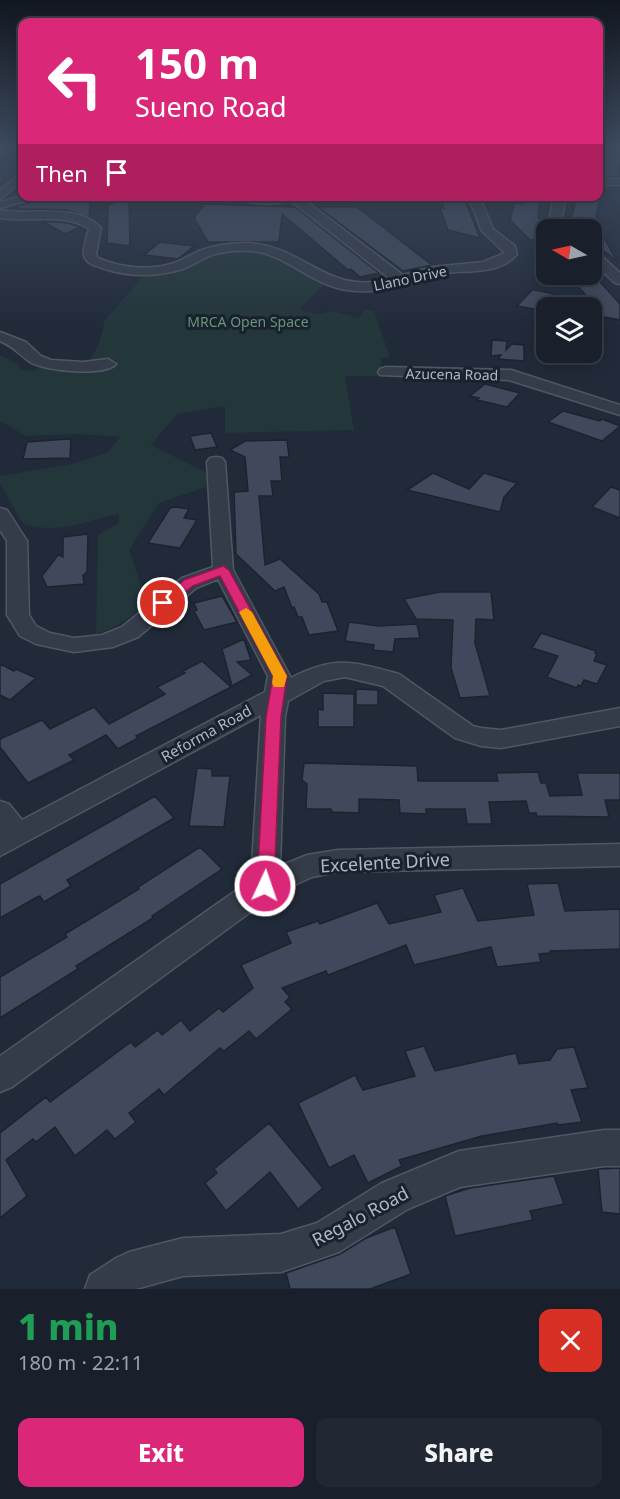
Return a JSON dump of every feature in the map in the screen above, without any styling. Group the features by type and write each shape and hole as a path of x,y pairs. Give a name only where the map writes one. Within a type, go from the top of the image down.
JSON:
{"street":[{"path":"310,208 393,275 404,281"},
{"name":"Llano Drive","path":"0,214 24,218 61,217 89,222 95,228 90,254 93,260 118,269 156,270 179,266 214,250 249,247 284,254 325,279 341,285 380,286 404,281 432,271 492,265 511,254 511,249 488,231 478,208"},
{"path":"602,264 620,280"},
{"path":"0,336 21,345 36,359 48,364 82,367 108,364"},
{"name":"Azucena Road","path":"386,372 487,372 511,375 620,410"},
{"path":"216,462 223,570 280,676 273,717 265,886"},
{"path":"0,514 18,542 18,615 28,631 44,639 74,645 105,642 130,632 189,583 223,570"},
{"name":"Reforma Road","path":"9,840 318,674 345,669 391,680 464,732 481,737 501,739 620,717"},
{"path":"0,811 9,840"},
{"name":"Excelente Drive","path":"0,1076 265,886 307,866 338,861 620,855"},
{"name":"Regalo Road","path":"104,1289 129,1271 183,1257 281,1253 326,1239 395,1196 459,1169 604,1148 620,1148"}],"green space":[{"name":"MRCA Open Space","path":"252,250 269,253 324,285 299,309 315,314 334,311 359,318 364,310 374,311 390,357 381,359 382,376 345,376 354,430 225,433 225,406 177,414 151,445 211,475 206,487 159,503 129,550 147,604 123,622 96,634 98,535 119,523 118,514 60,528 23,524 0,484 0,476 76,463 108,452 120,437 78,434 26,436 0,421 0,355 18,365 21,370 34,371 45,366 78,371 116,365 116,360 88,364 100,341 105,320 145,274 180,270 224,252"}],"building":[{"path":"19,208 90,208 89,217 67,210"},
{"path":"108,208 129,208 130,246 107,243"},
{"path":"202,208 296,208 379,273 360,277 351,269 348,270 282,214 279,242 208,242 194,218"},
{"path":"320,208 358,208 432,265 403,271"},
{"path":"440,208 468,208 480,238 448,230"},
{"path":"513,208 539,208 538,218 546,218 536,219 536,240 530,240 510,220"},
{"path":"574,208 598,208 596,219 571,219"},
{"path":"42,221 68,223 80,227 65,234"},
{"path":"602,234 617,261 602,249"},
{"path":"160,242 194,246 178,259 144,255"},
{"path":"602,284 620,304 620,320 602,316 602,297 588,297 576,285"},
{"path":"532,290 554,294 551,297 536,297 536,309 517,306"},
{"path":"492,340 507,341 506,350 512,344 524,345 524,361 498,359 501,355 491,356"},
{"path":"485,384 520,393 507,407 477,400 479,398 470,396"},
{"path":"563,411 600,421 602,419 620,426 602,441 548,422"},
{"path":"211,433 217,447 195,450 190,436"},
{"path":"71,440 70,458 23,459 27,442"},
{"path":"287,440 289,457 280,457 282,481 271,481 273,496 259,496 265,565 280,559 319,594 322,602 327,602 338,631 309,635 302,617 298,617 294,607 292,608 284,587 275,591 236,554 234,492 248,491 245,457 230,450 245,441"},
{"path":"433,473 469,489 484,473 517,483 504,497 500,512 407,490"},
{"path":"611,487 620,490 620,518 592,507"},
{"path":"170,508 189,509 184,518 197,520 180,548 148,543"},
{"path":"88,534 87,572 83,575 84,584 47,587 42,576 58,555 63,557 63,537"},
{"path":"440,592 491,592 494,620 476,619 475,643 490,696 460,698 451,668 453,620 416,619 404,599"},
{"path":"222,596 237,622 204,630 194,611 197,610 194,603"},
{"path":"349,622 379,626 417,624 420,638 395,639 393,652 373,650 374,645 345,641"},
{"path":"541,633 596,651 594,661 607,665 597,684 584,680 577,688 547,677 558,656 532,648"},
{"path":"244,639 251,660 237,662 252,675 232,686 222,649"},
{"path":"202,661 231,687 136,736 138,738 118,749 106,735 69,755 74,760 28,783 0,747 0,739 42,720 50,729 94,707 109,724 165,694 157,687 185,673 183,671"},
{"path":"0,664 36,678 10,700 0,695"},
{"path":"356,689 378,690 378,705 356,705"},
{"path":"323,693 354,694 354,727 318,727 318,709 323,710"},
{"path":"304,763 417,766 418,781 498,781 496,773 538,772 541,783 546,783 550,796 582,795 577,773 620,773 620,800 605,800 609,817 537,816 536,813 529,813 526,801 489,802 492,824 467,824 465,809 426,809 426,814 400,813 399,800 359,799 359,813 332,812 331,809 306,809 307,784 302,780"},
{"path":"197,768 212,769 212,776 230,776 224,827 189,826"},
{"path":"155,796 174,818 67,880 71,886 44,902 40,896 37,897 0,918 0,884"},
{"path":"200,847 222,869 152,916 153,918 76,966 78,969 0,1018 0,977 67,937 65,934 139,889 138,887"},
{"path":"558,883 565,911 620,909 620,949 550,951 551,953 539,954 541,962 497,967 491,947 414,965 406,945 328,975 326,971 282,988 290,997 285,1002 292,1009 256,1039 249,1031 224,1051 220,1048 164,1095 159,1089 129,1113 136,1122 115,1139 107,1130 75,1156 55,1127 36,1142 33,1139 6,1160 27,1196 0,1218 0,1133 46,1097 50,1102 131,1042 135,1047 158,1030 162,1035 181,1020 190,1031 219,1008 223,1012 253,988 241,965 291,943 286,932 318,921 320,924 377,903 389,924 441,912 434,895 463,888 478,921 534,915 527,884"},
{"path":"424,1046 435,1071 516,1053 519,1064 550,1060 557,1049 574,1047 588,1088 571,1090 582,1122 558,1125 557,1123 482,1136 399,1160 402,1166 368,1183 354,1155 329,1168 298,1103 355,1075 363,1090 415,1076 405,1051"},
{"path":"269,1123 323,1188 298,1209 270,1172 226,1211 205,1183 217,1173 214,1169"},
{"path":"620,1168 620,1214 602,1212 598,1169"},
{"path":"554,1176 564,1204 530,1211 533,1220 455,1236 445,1196 470,1188"},
{"path":"395,1227 411,1274 370,1289 290,1289 286,1273 340,1254 366,1238"}],"slow traffic":[{"path":"246,612 280,676 279,683"}],"route":[{"path":"163,603 189,583 223,570 280,676 273,717 265,886"}]}
